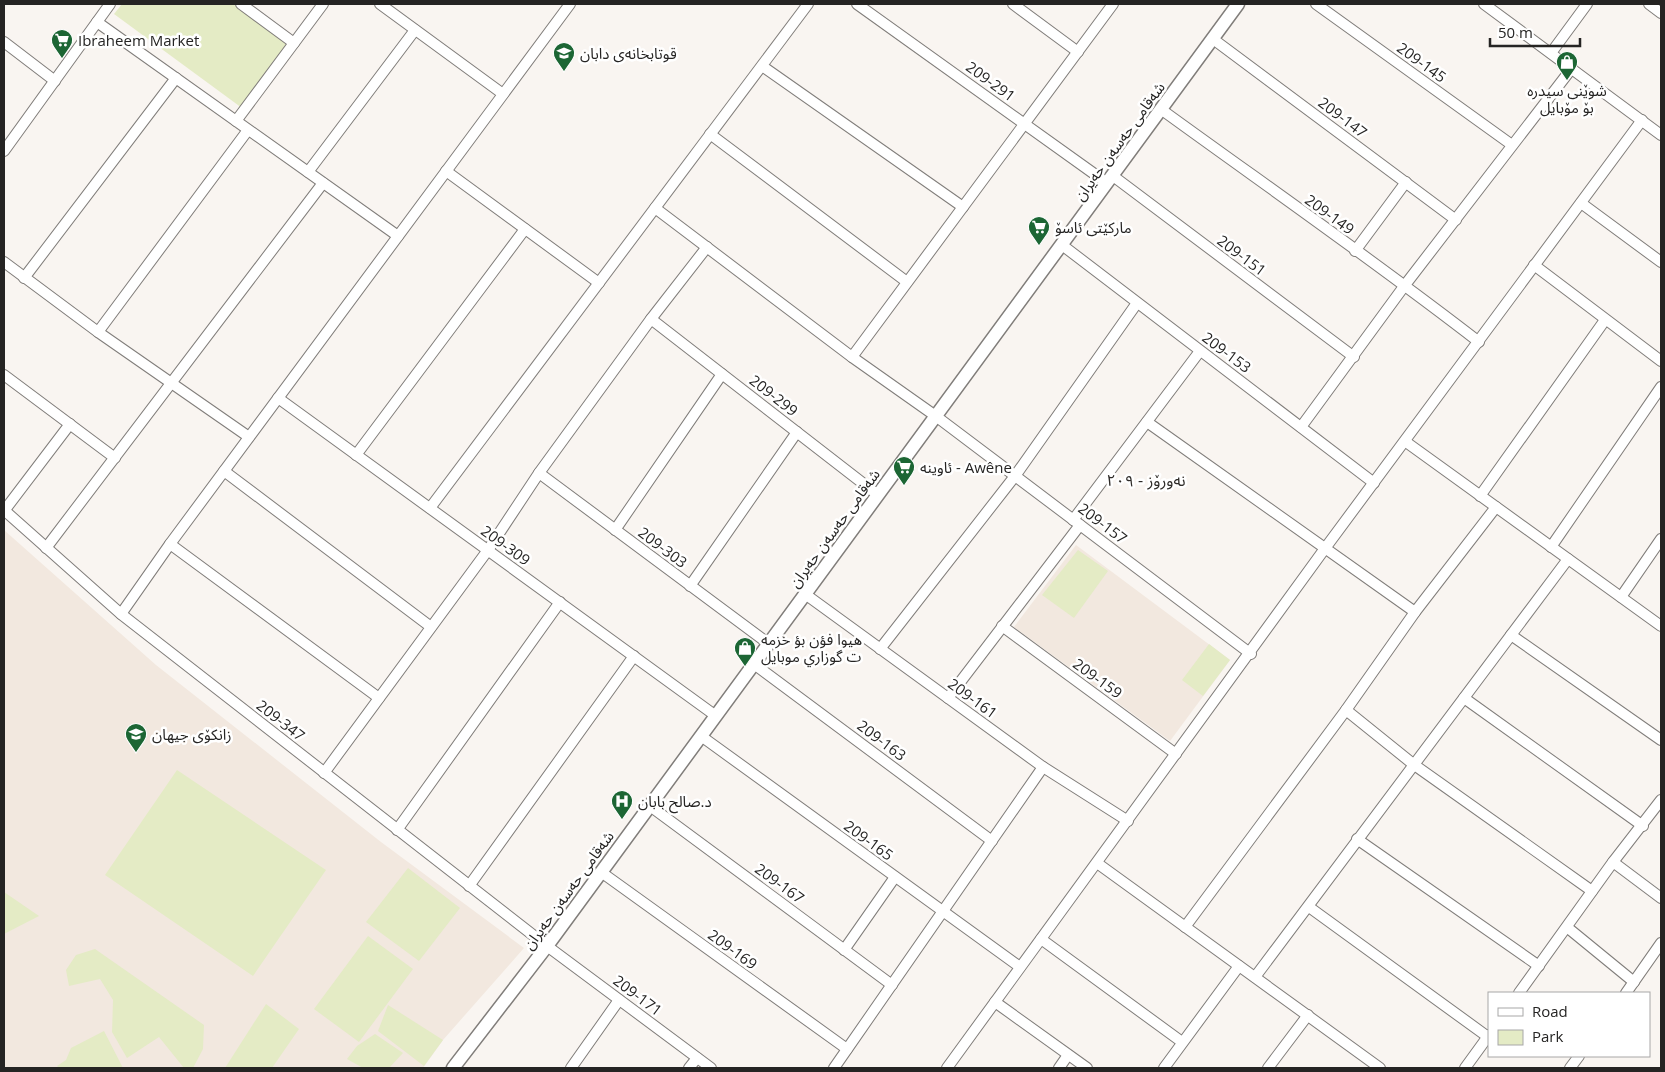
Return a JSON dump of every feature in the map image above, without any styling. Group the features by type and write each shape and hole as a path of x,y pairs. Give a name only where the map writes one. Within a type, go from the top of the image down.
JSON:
{"street":[{"path":"4,151 110,4"},
{"path":"241,4 294,43"},
{"path":"236,121 323,4"},
{"path":"380,4 503,94"},
{"path":"120,614 570,4"},
{"path":"430,508 808,4"},
{"name":"209-291","path":"857,4 1024,124 1110,180"},
{"path":"1013,4 1078,52"},
{"path":"852,357 1113,4"},
{"name":"شەقامی حەسەن حەیران","path":"453,1068 547,946 937,417 1238,4"},
{"name":"209-145","path":"1316,4 1512,145"},
{"path":"1484,4 1661,135"},
{"path":"1551,53 1587,4"},
{"path":"1649,4 1661,12"},
{"path":"97,22 398,236"},
{"path":"308,172 415,30"},
{"name":"209-147","path":"1213,39 1456,220"},
{"path":"4,42 55,82"},
{"path":"762,66 963,207"},
{"path":"1301,428 1405,285 1572,68"},
{"path":"24,278 176,78"},
{"name":"209-149","path":"1162,110 1355,251 1405,285 1479,342"},
{"path":"947,1068 1251,654 1326,548 1642,120"},
{"path":"98,332 248,130"},
{"path":"710,134 907,282"},
{"path":"446,171 599,283"},
{"name":"209-151","path":"1110,180 1354,356"},
{"path":"1355,251 1406,182"},
{"path":"46,548 323,183"},
{"path":"1581,203 1661,262"},
{"name":"209-157","path":"655,208 852,357 937,417 1251,654"},
{"path":"356,455 525,229"},
{"name":"209-153","path":"1062,245 1374,483"},
{"path":"324,773 488,550 539,473 651,319 707,247"},
{"path":"4,262 98,332 249,437"},
{"path":"1534,265 1661,361"},
{"path":"880,649 1015,476 1138,303"},
{"name":"209-299","path":"651,319 878,495"},
{"path":"1480,496 1605,320"},
{"path":"948,698 1200,351"},
{"path":"615,530 722,374"},
{"path":"4,375 115,458"},
{"path":"1551,547 1661,387"},
{"name":"209-309","path":"278,398 716,716"},
{"path":"1147,422 1415,612"},
{"path":"4,510 70,424"},
{"path":"690,586 797,432"},
{"path":"1406,442 1661,626"},
{"path":"224,471 431,627"},
{"name":"209-303","path":"539,473 769,644"},
{"path":"1185,927 1346,710 1415,612 1496,507"},
{"name":"209-347","path":"4,510 120,614 547,946"},
{"path":"1621,597 1661,539"},
{"path":"170,544 379,698"},
{"path":"1254,977 1309,908 1356,839 1568,559"},
{"name":"209-161","path":"805,594 1043,767 1128,821"},
{"path":"397,830 560,602"},
{"name":"209-159","path":"1002,626 1176,754"},
{"path":"1511,635 1661,740"},
{"path":"469,886 634,656"},
{"name":"209-163","path":"754,664 992,841"},
{"path":"1464,698 1643,826"},
{"path":"1346,710 1413,764 1592,891"},
{"name":"209-165","path":"701,736 1020,967"},
{"path":"834,1068 1043,767"},
{"path":"1520,992 1568,928 1613,862 1643,826 1661,800"},
{"name":"209-167","path":"650,806 892,985"},
{"path":"1356,839 1539,966"},
{"path":"1613,862 1661,898"},
{"path":"1097,863 1308,1015 1376,1067"},
{"name":"209-169","path":"601,872 848,1049"},
{"path":"844,950 895,877"},
{"path":"1309,908 1488,1036 1465,1068"},
{"path":"1568,928 1634,982"},
{"path":"1041,939 1182,1042"},
{"path":"1627,992 1661,943"},
{"name":"209-171","path":"547,946 711,1068"},
{"path":"1164,1068 1239,966"},
{"path":"571,1068 619,1000"},
{"path":"995,1002 1087,1068"},
{"path":"1268,1068 1308,1015"},
{"path":"1058,1068 1068,1055"},
{"path":"1570,1068 1578,1057"},
{"path":"689,1068 697,1058"}],"shaded area":[{"name":"زانکۆی جیھان","path":"4,530 156,665 381,842 524,948 443,1040 423,1068 4,1068"},
{"path":"1076,545 1230,660 1170,741 1014,627"}],"green space":[{"path":"122,4 233,4 289,43 242,108 114,14"},
{"path":"1078,550 1108,571 1074,618 1042,595"},
{"path":"1209,644 1230,660 1203,696 1182,680"},
{"path":"177,770 326,870 253,976 105,875"},
{"path":"408,868 460,908 419,961 366,922"},
{"path":"4,892 39,916 4,934"},
{"path":"368,936 413,969 359,1042 314,1009"},
{"path":"95,949 204,1025 203,1049 193,1068 184,1068 159,1037 127,1058 112,1032 113,1000 100,979 69,986 66,970 76,955"},
{"path":"266,1004 299,1029 272,1068 225,1068"},
{"path":"388,1005 443,1040 424,1066 378,1031"},
{"path":"104,1031 123,1068 59,1068 57,1066 66,1060 71,1048"},
{"path":"375,1034 403,1053 389,1068 363,1068 347,1059 357,1046"}],"place":[{"name":"Ibraheem Market","path":"62,59"},
{"name":"قوتابخانەی دابان","path":"564,72"},
{"name":"شوێنی سیدرە بۆ مۆبایل","path":"1567,81"},
{"name":"مارکێتی ئاسۆ","path":"1039,246"},
{"name":"ئاوینە - Awêne","path":"904,486"},
{"name":"هيوا فؤن بؤ خزمه ت گوزاري موبايل","path":"745,667"},
{"name":"زانکۆی جیھان","path":"136,753"},
{"name":"د.صالح بابان","path":"622,820"}],"district":[{"name":"نەورۆز - ٢٠٩","path":"1146,480"}]}
